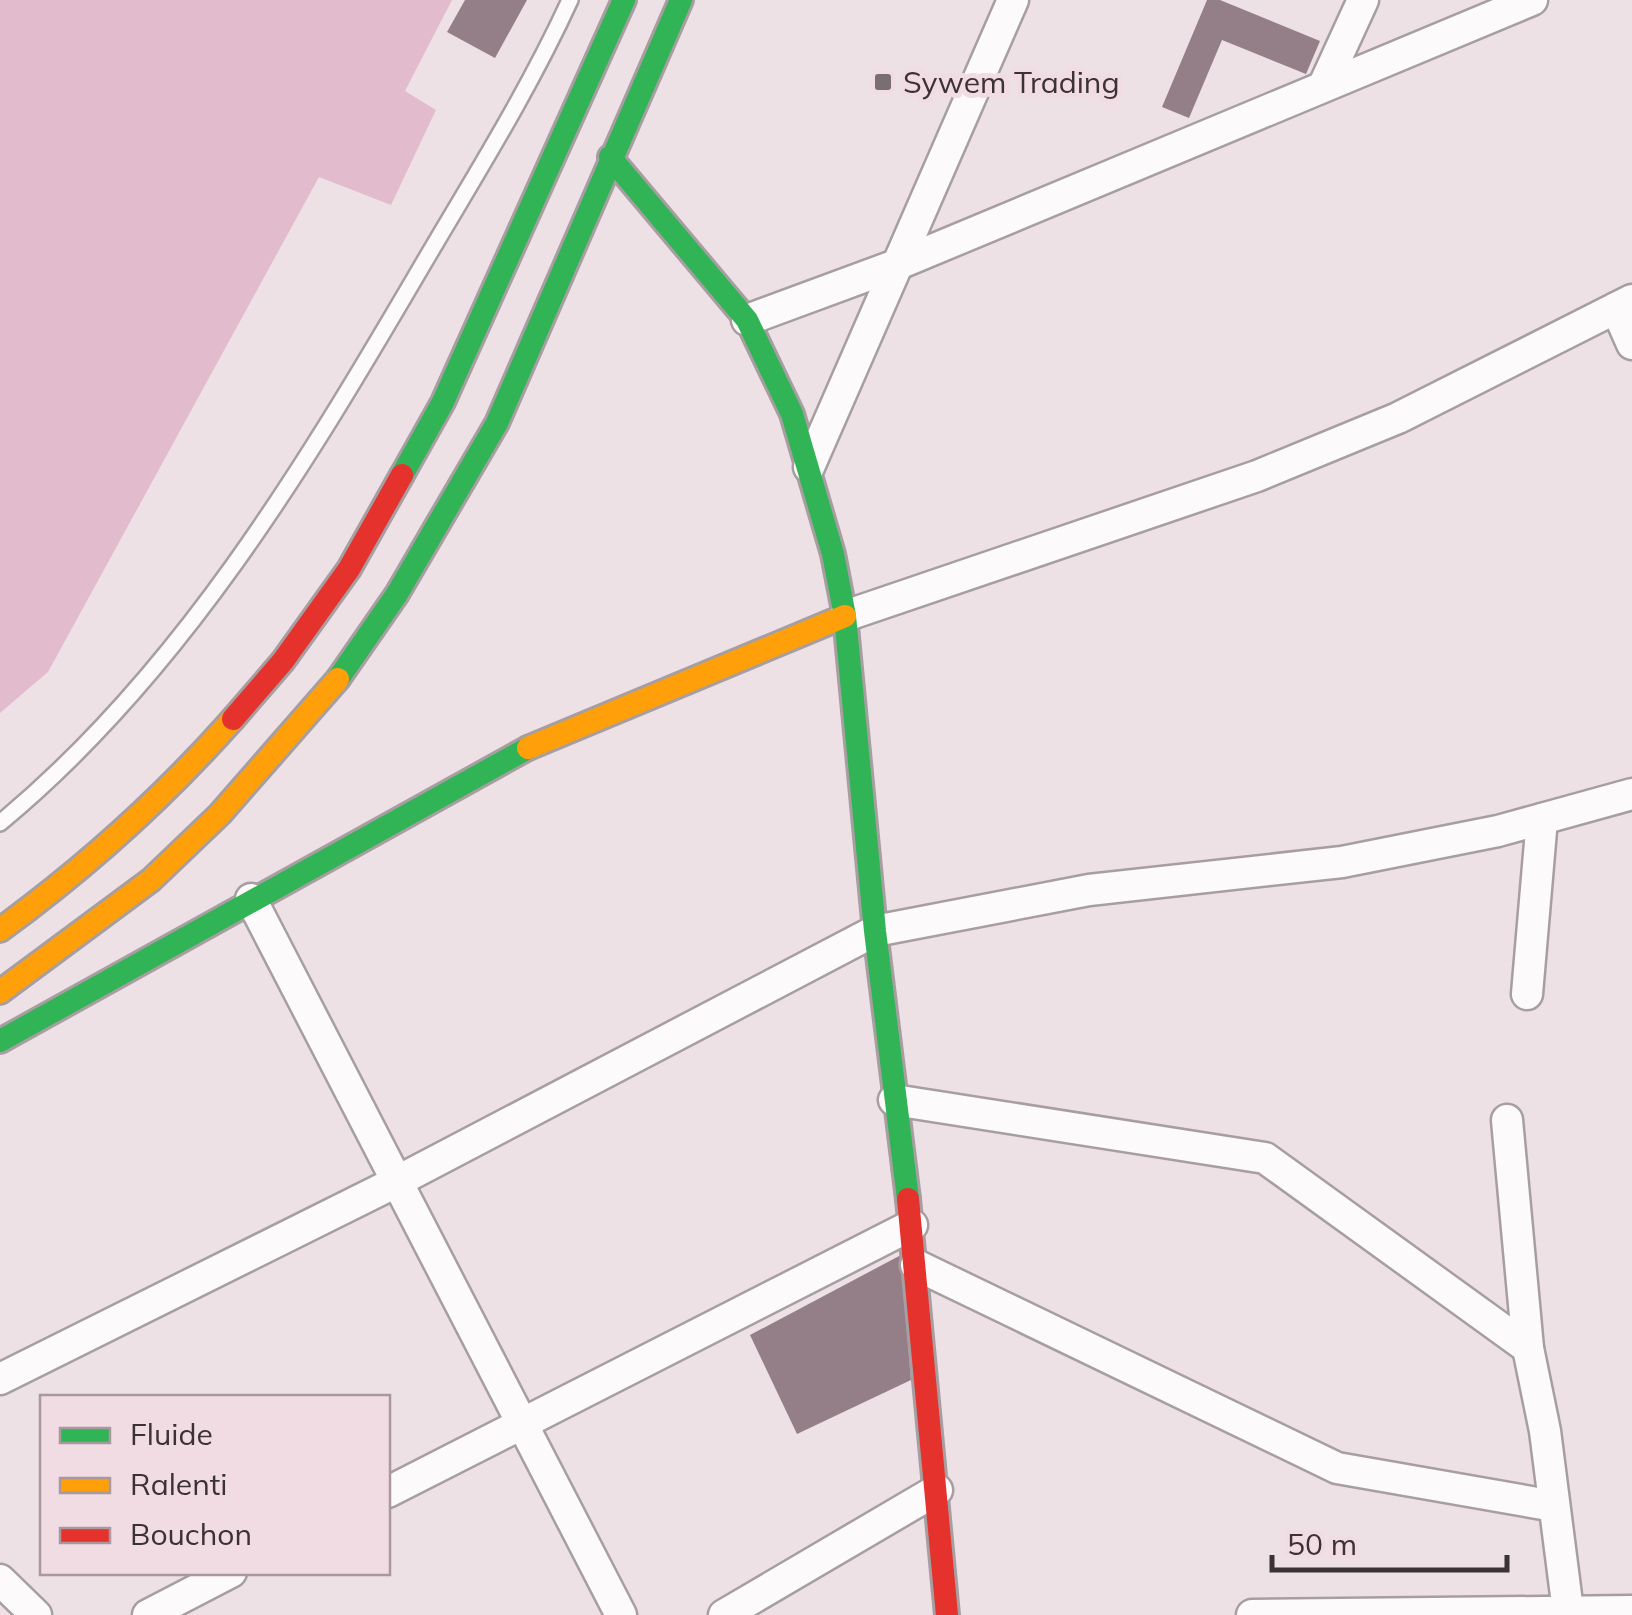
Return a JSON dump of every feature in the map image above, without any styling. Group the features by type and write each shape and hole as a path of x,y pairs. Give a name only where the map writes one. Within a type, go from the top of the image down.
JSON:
{"main road":[{"path":"0,930 52,892 138,818 202,752 283,661 348,569 443,402 624,0"},
{"path":"0,992 151,880 220,814 347,669 397,594 497,423 681,0"},
{"path":"610,157 747,320 792,414 833,554 845,616 875,931 912,1224 948,1615"},
{"path":"0,1041 514,754 845,616"}],"street":[{"path":"809,467 1012,0"},
{"path":"1324,84 1363,0"},
{"path":"747,320 896,265 1532,0"},
{"path":"845,616 1257,476 1398,418 1624,304 1632,344"},
{"path":"0,1380 396,1182 875,931 1090,890 1342,862 1452,842 1632,794"},
{"path":"1527,994 1542,819"},
{"path":"251,899 620,1615"},
{"path":"894,1100 1265,1158 1528,1348"},
{"path":"1507,1120 1528,1348 1545,1431 1568,1612"},
{"path":"390,1491 912,1224"},
{"path":"916,1265 1337,1468 1554,1506"},
{"path":"724,1615 937,1490"},
{"path":"148,1615 225,1575"},
{"path":"0,1580 36,1615"},
{"path":"1252,1615 1632,1611"},
{"path":"948,1615 963,1615"}],"lane":[{"path":"0,822 54,778 194,620 274,506 362,368 542,62 570,0"}],"shaded area":[{"path":"0,0 452,0 405,91 436,110 391,205 319,177 48,672 0,713"}],"building":[{"path":"465,0 527,0 495,58 447,32"},
{"path":"1207,0 1220,0 1320,41 1306,74 1222,40 1189,118 1162,107"},
{"path":"901,1255 911,1380 797,1434 750,1335"}],"traffic: fast":[{"path":"402,475 443,402 624,0"},
{"path":"338,679 397,594 497,423 681,0"},
{"path":"610,157 747,320 792,414 833,554 845,616 875,931 908,1199"},
{"path":"0,1041 528,748"}],"traffic: slow":[{"path":"528,748 845,616"},
{"path":"0,992 151,880 220,814 338,679"},
{"path":"0,930 122,831 233,719"}],"traffic: jam":[{"path":"233,719 283,661 349,569 402,475"},
{"path":"908,1199 947,1615"}],"place":[{"name":"Sywem Trading","path":"883,82"}]}
